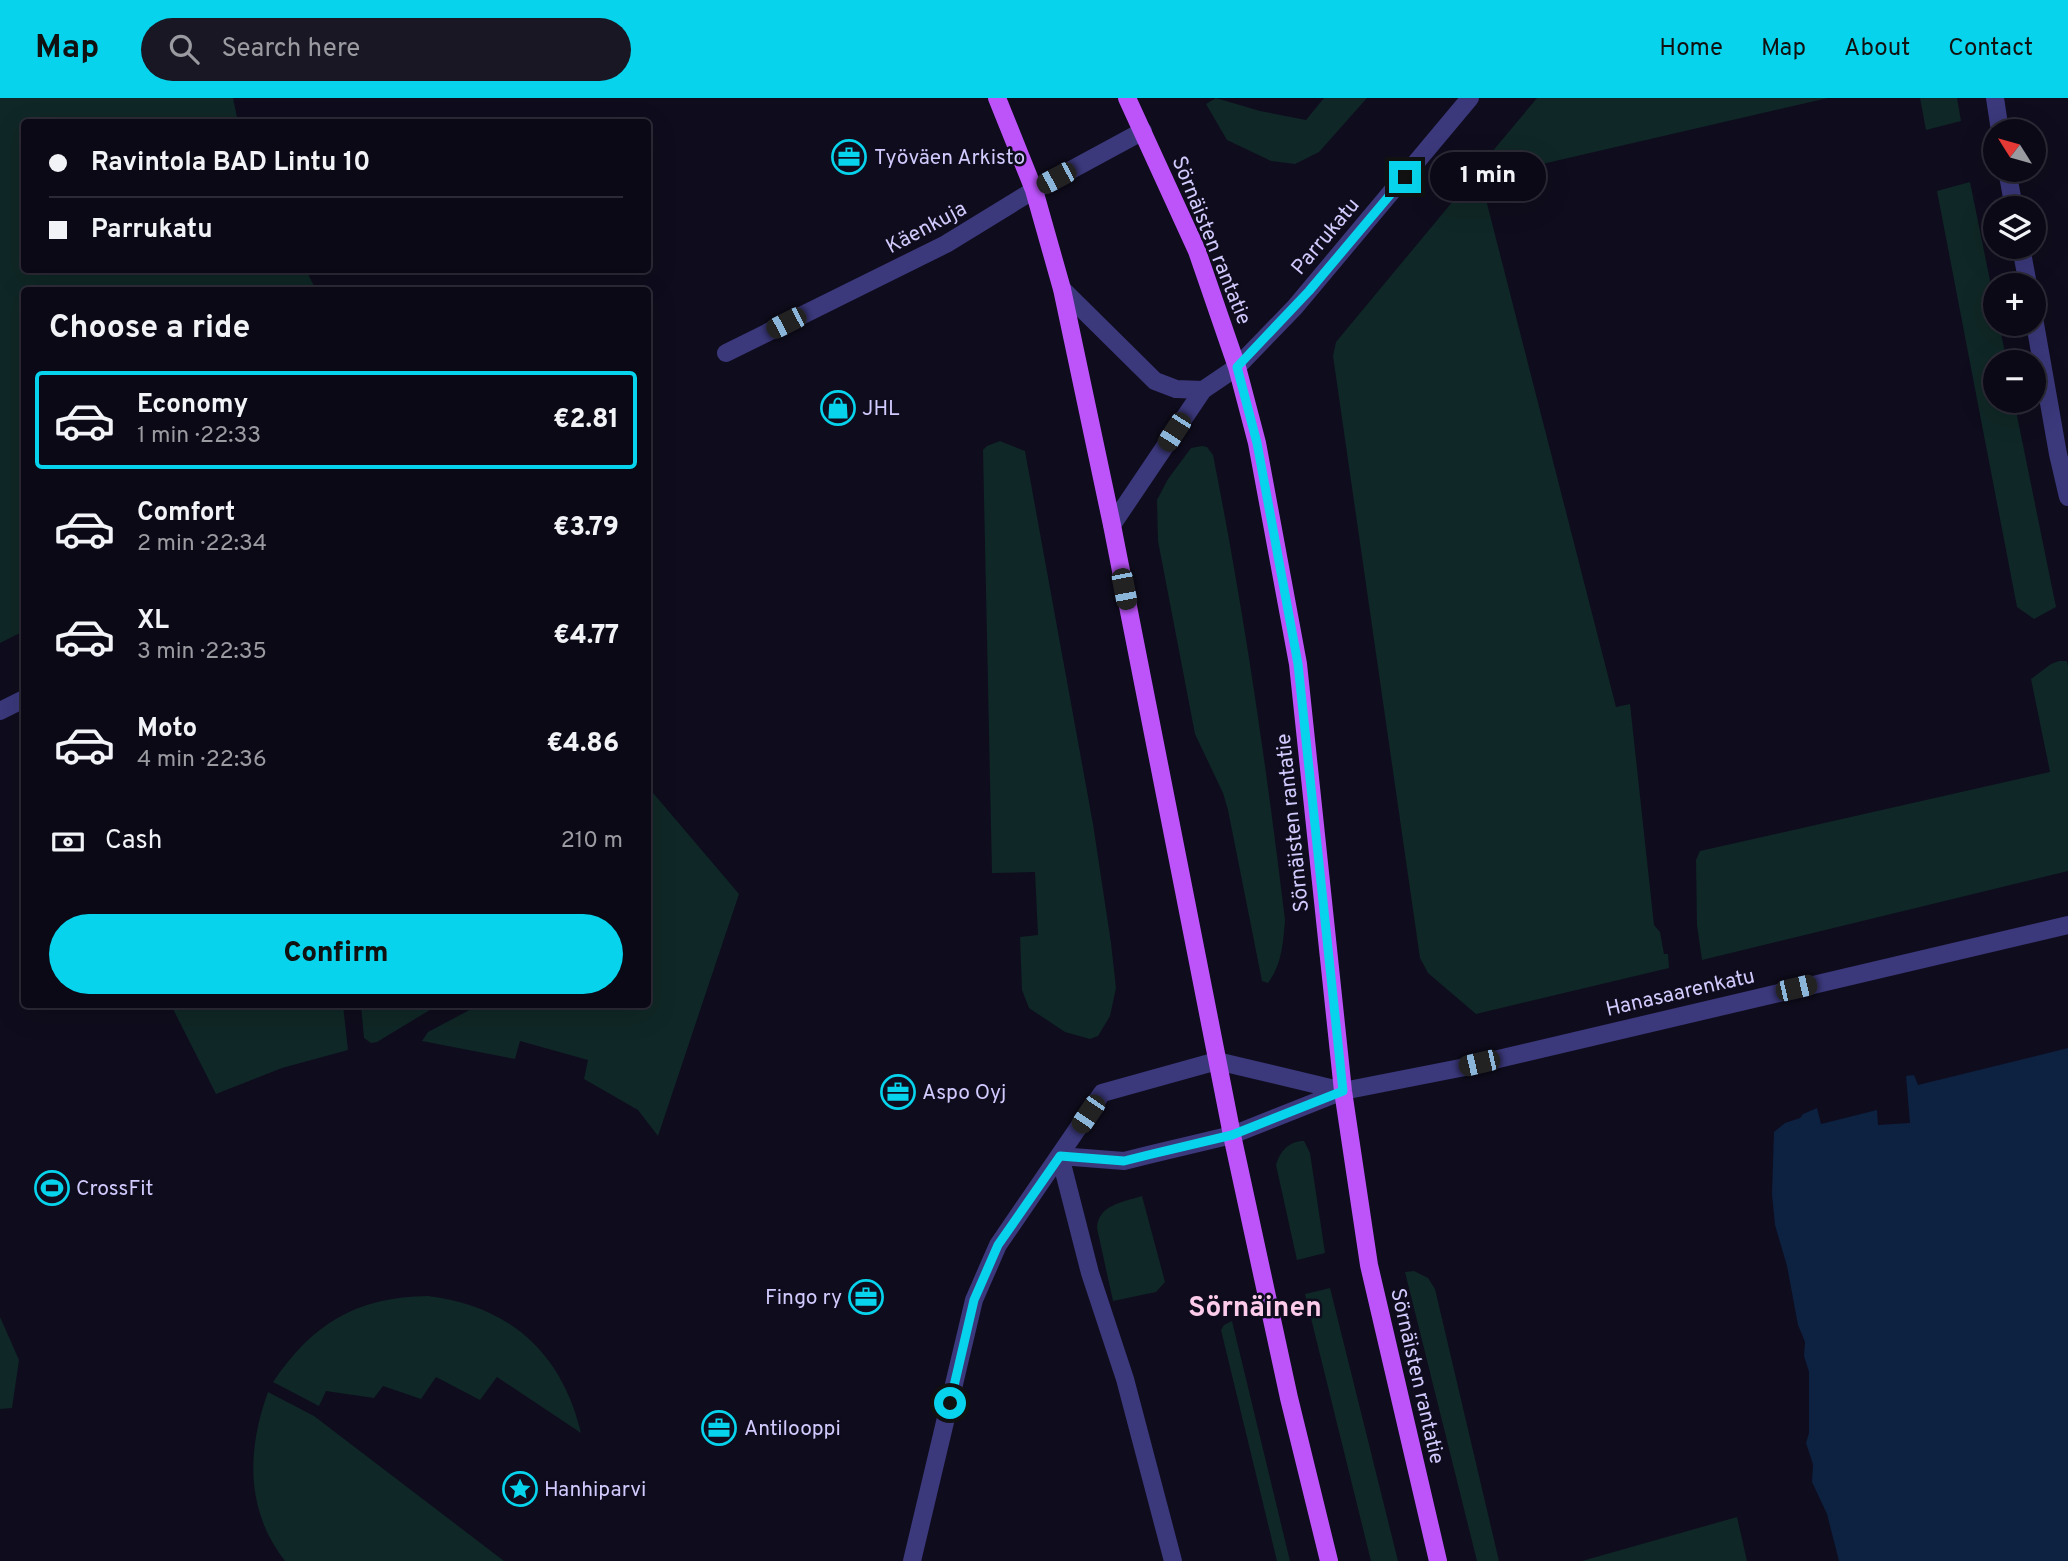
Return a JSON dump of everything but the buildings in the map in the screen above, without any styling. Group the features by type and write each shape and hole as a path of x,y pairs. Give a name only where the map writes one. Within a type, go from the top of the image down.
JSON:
{"main road":[{"path":"997,98 1034,190 1062,289 1112,525 1232,1135 1289,1398 1329,1561"},
{"name":"Sörnäisten rantatie","path":"1127,98 1197,251 1237,367 1257,443 1298,664 1343,1091 1369,1265 1438,1561"}],"street":[{"name":"Parrukatu","path":"1112,525 1203,390 1237,367 1323,275 1470,98"},
{"path":"1995,98 1998,119"},
{"name":"Käenkuja","path":"726,353 946,244 1034,190 1143,131"},
{"path":"1062,289 1155,380 1175,389 1203,390"},
{"path":"2037,336 2068,498"},
{"path":"0,711 21,700"},
{"name":"Hanasaarenkatu","path":"1343,1091 1473,1065 2068,925"},
{"path":"912,1561 974,1300 998,1245 1102,1093 1217,1061 1343,1091"},
{"path":"1060,1156 1124,1161 1232,1135 1343,1091"},
{"path":"1060,1156 1090,1273 1125,1379 1173,1561"}],"green space":[{"path":"0,98 233,98 237,119 21,119 21,273 308,273 314,287 21,287 21,632 0,643"},
{"path":"1216,98 1260,111 1306,120 1324,98 1367,98 1319,152 1295,164 1271,161 1227,140 1206,104"},
{"path":"1537,98 1828,98 1495,175 1481,165"},
{"path":"1920,98 1957,98 1961,121 1926,130"},
{"path":"1473,177 1482,184 1616,707 1630,704 1654,925 1660,932 1664,954 1668,954 1669,968 1476,1014 1428,973 1420,958 1333,356 1336,342"},
{"path":"1970,182 1983,246 1983,259 1986,259 1988,273 1983,273 1983,336 2002,336 2004,350 1983,350 1983,413 2016,413 2056,607 2034,619 2017,607 1937,191"},
{"path":"1000,441 1025,451 1093,824 1111,943 1116,988 1110,1016 1098,1036 1090,1039 1065,1032 1029,1008 1022,990 1020,937 1038,935 1035,872 992,873 983,450"},
{"path":"1207,447 1213,455 1235,571 1285,920 1279,961 1268,983 1262,981 1228,810 1223,793 1195,734 1158,541 1157,500 1168,479 1191,448"},
{"path":"2059,661 2067,661 2068,667 2068,871 1702,960 1697,925 1696,860 1700,851 2050,772 2031,679"},
{"path":"651,791 739,894 658,1136 638,1110 584,1079 588,1060 520,1041 515,1059 422,1041 428,1032 473,1008 651,1008"},
{"path":"173,1008 343,1008 348,1050 282,1068 216,1094"},
{"path":"361,1008 433,1008 377,1042 371,1043 364,1038"},
{"path":"1304,1141 1310,1153 1325,1253 1297,1260 1276,1165 1286,1148"},
{"path":"1142,1196 1165,1282 1156,1292 1113,1301 1097,1228 1098,1220 1107,1209"},
{"path":"1414,1271 1428,1278 1435,1289 1499,1561 1477,1561 1405,1272"},
{"path":"1330,1288 1398,1561 1371,1561 1305,1294"},
{"path":"428,1296 457,1301 484,1310 528,1338 546,1357 561,1379 581,1433 497,1377 480,1400 436,1377 421,1399 383,1386 374,1398 326,1391 319,1406 273,1382 304,1344 339,1317 379,1302"},
{"path":"0,1317 19,1360 12,1408 0,1409"},
{"path":"1232,1321 1290,1561 1277,1561 1221,1330"},
{"path":"268,1392 314,1416 504,1561 285,1561 263,1521 254,1479 256,1436"},
{"path":"1737,1517 1747,1561 1582,1561"}],"water":[{"path":"2068,1048 2068,1561 1839,1561 1827,1514 1812,1482 1813,1464 1806,1443 1809,1433 1809,1372 1804,1356 1805,1342 1798,1325 1787,1266 1775,1225 1772,1194 1774,1132 1785,1123 1817,1108 1821,1124 1877,1110 1878,1125 1910,1123 1906,1076 1914,1075 1918,1085"}],"place":[{"name":"Työväen Arkisto","path":"849,157"},
{"name":"JHL","path":"838,408"},
{"name":"Aspo Oyj","path":"898,1092"},
{"name":"CrossFit","path":"52,1188"},
{"name":"Fingo ry","path":"866,1297"},
{"name":"Antilooppi","path":"719,1428"},
{"name":"Hanhiparvi","path":"520,1489"}],"district":[{"name":"Sörnäinen","path":"1255,1306"}],"route":[{"path":"950,1403 974,1300 998,1245 1060,1156 1124,1161 1232,1135 1343,1091 1298,664 1257,443 1237,367 1295,307 1405,177"}]}
